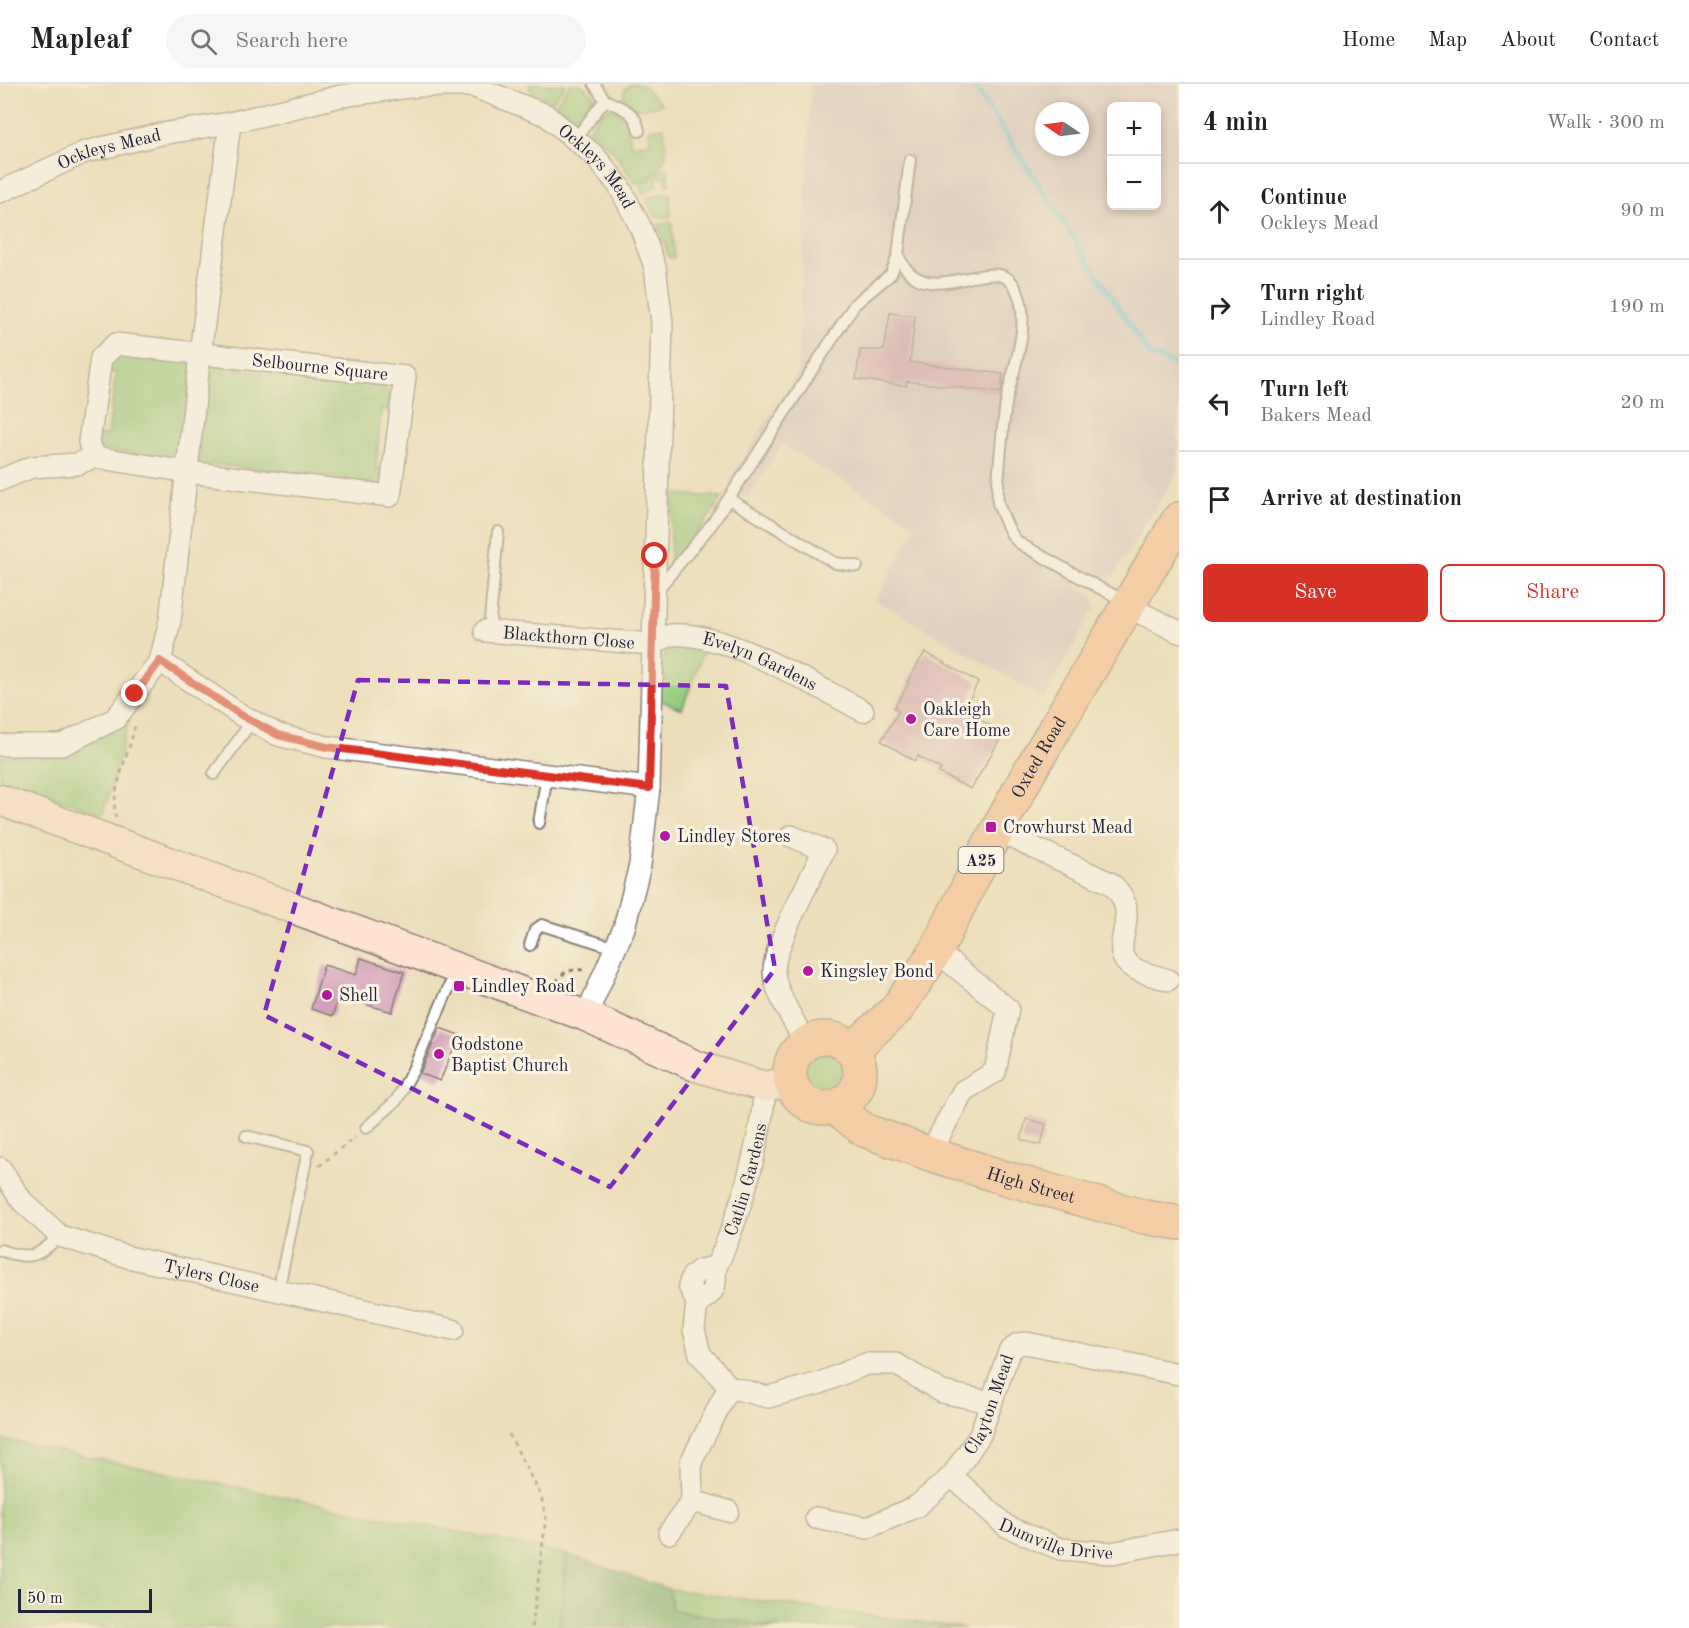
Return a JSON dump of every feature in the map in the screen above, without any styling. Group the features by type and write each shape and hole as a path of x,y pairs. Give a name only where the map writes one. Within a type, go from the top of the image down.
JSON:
{"main road":[{"name":"Oxted Road","path":"852,1050 897,1009 936,951 998,831 1179,519"},
{"path":"0,800 586,1016 696,1066 778,1084 811,1105 824,1108 846,1097 859,1064 852,1050 832,1039 823,1038 806,1044 778,1084"},
{"name":"High Street","path":"846,1097 864,1130 1005,1178 1145,1217 1179,1223"}],"street":[{"name":"Ockleys Mead","path":"0,192 86,152 161,134 230,123 340,96 417,86 472,86 546,116 595,156 619,186 640,226 655,267 662,323 655,592 651,644 649,788"},
{"path":"0,745 62,745 115,719 160,661 170,621 200,354 230,123"},
{"name":"Selbourne Square","path":"116,344 200,354 405,377 390,496 188,472 94,458 89,442 101,358 116,344"},
{"path":"0,480 32,467 77,464 94,458"},
{"path":"1127,606 1179,632"},
{"name":"Blackthorn Close","path":"487,631 651,644"},
{"name":"Evelyn Gardens","path":"651,644 670,635 699,636 728,645 793,674 863,711"},
{"path":"160,661 252,721 278,735 327,747 649,788 640,865 624,928 586,1016"},
{"path":"998,831 1110,883 1123,893 1127,903 1121,947 1126,962 1141,971 1168,980"},
{"path":"791,836 824,850 780,946 774,971 779,989 806,1044"},
{"path":"930,1154 963,1091 995,1072 1008,1009 936,951"},
{"name":"Catlin Gardens","path":"729,1387 700,1354 694,1330 697,1302 689,1286 692,1277 700,1270 715,1267 736,1221 763,1111 778,1084"},
{"name":"Tylers Close","path":"0,1168 22,1201 60,1236 128,1257 453,1330"},
{"name":"Clayton Mead","path":"816,1518 867,1528 918,1506 952,1476 980,1435 1009,1352 1018,1344 1026,1343 1179,1374"},
{"path":"669,1533 692,1501 691,1462 729,1387 768,1397 820,1383 866,1364 896,1364 942,1392 990,1402"},
{"name":"Dumville Drive","path":"952,1476 1006,1526 1060,1550 1112,1553 1179,1540"},
{"path":"692,1501 728,1511"}],"lane":[{"path":"594,84 605,100 630,112 637,121 639,130"},
{"path":"575,139 605,100"},
{"path":"655,592 712,524 855,304 891,274 898,255 910,160"},
{"path":"898,255 903,266 927,284 948,283 987,274 1004,277 1015,286 1021,304 1020,354 1007,400 998,501 1016,540 1115,596 1127,606"},
{"path":"729,499 835,563 857,566"},
{"path":"487,631 498,532"},
{"path":"214,774 252,721"},
{"path":"539,824 547,775"},
{"path":"530,945 535,930 542,925 615,948"},
{"path":"366,1128 396,1101 417,1062 457,968"},
{"path":"246,1136 308,1151 278,1291"},
{"path":"0,1250 24,1258 44,1252 60,1236"}],"path":[{"path":"118,820 114,806 135,727 135,694"},
{"path":"551,985 554,986 563,974 572,970 592,971"},
{"path":"302,1180 366,1128"},
{"path":"509,1434 541,1496 546,1518 532,1628"}],"highlighted area":[{"path":"358,680 726,686 775,969 610,1187 264,1015"}],"shaded area":[{"path":"811,84 1179,84 1179,469 1114,576 1103,580 1082,569 1075,586 1093,594 1096,606 1044,698 876,600 916,525 782,445 748,498 727,483 797,372"}],"green space":[{"path":"530,84 566,84 552,102 530,90"},
{"path":"570,84 581,84 594,95 595,101 578,119 556,104"},
{"path":"630,84 641,84 662,104 641,109 629,106 624,97 624,90"},
{"path":"611,108 626,116 631,145 650,142 649,129 664,127 666,154 664,160 657,171 641,183 635,183 614,152 588,129 604,110"},
{"path":"663,169 668,169 669,185 666,184 667,176 656,178 657,186 643,193 641,191 643,184"},
{"path":"670,193 671,216 656,218 646,198"},
{"path":"672,222 674,258 669,258 658,224"},
{"path":"113,354 123,354 124,358 154,361 156,357 181,357 193,364 182,461 100,449 96,435 108,435 116,373 106,372"},
{"path":"212,364 290,378 360,381 385,389 394,411 381,410 376,468 387,473 383,484 378,488 316,475 198,463 209,366"},
{"path":"672,494 723,497 670,570"},
{"path":"674,643 706,645 682,709 659,700 662,660 664,653"},
{"path":"131,714 104,812 100,813 0,779 0,757 37,758 62,753 86,742"},
{"path":"821,1049 831,1049 846,1059 850,1073 849,1082 840,1093 831,1097 821,1097 806,1087 802,1078 802,1068 812,1053"},
{"path":"0,1439 566,1554 559,1628 0,1628"},
{"path":"566,1554 669,1589 672,1610 781,1628 559,1628"},
{"path":"669,1589 965,1628 781,1628 672,1610"}],"building":[{"path":"890,313 915,316 910,362 1003,374 1001,393 907,381 906,386 856,379 860,350 884,350"},
{"name":"Oakleigh Care Home","path":"925,652 978,682 964,711 993,727 992,730 1002,736 971,789 939,773 941,769 918,756 915,761 881,741 899,711 894,708"},
{"path":"361,958 404,972 392,1012 338,996 333,1016 311,1009 324,965 356,975"},
{"name":"Godstone Baptist Church","path":"440,1028 459,1035 440,1081 420,1073"},
{"path":"1026,1119 1046,1124 1041,1145 1021,1140"}],"waterway":[{"path":"973,84 1149,354 1179,366"}],"place":[{"name":"Oakleigh Care Home","path":"911,719"},
{"name":"Crowhurst Mead","path":"991,827"},
{"name":"Lindley Stores","path":"665,836"},
{"name":"Kingsley Bond","path":"808,971"},
{"name":"Lindley Road","path":"459,986"},
{"name":"Shell","path":"327,995"},
{"name":"Godstone Baptist Church","path":"439,1054"}],"route":[{"path":"135,694 160,661 241,715 278,735 327,747 649,788 655,556"}]}
